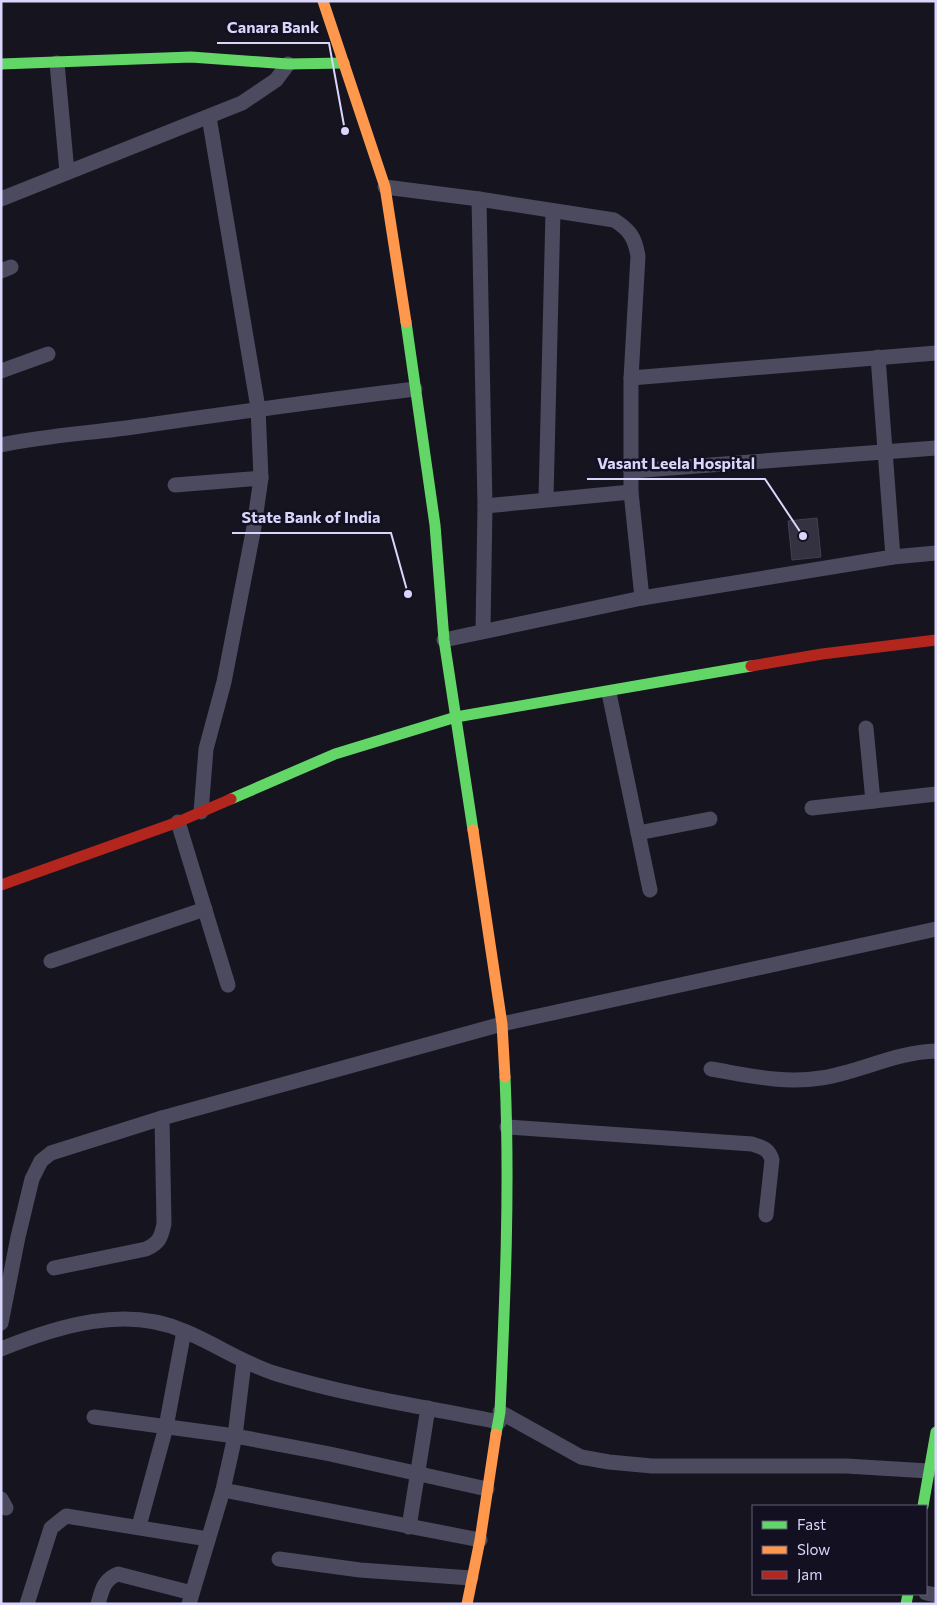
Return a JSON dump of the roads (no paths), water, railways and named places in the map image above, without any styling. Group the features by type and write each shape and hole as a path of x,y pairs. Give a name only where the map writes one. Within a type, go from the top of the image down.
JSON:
{"main road":[{"path":"323,1 385,187 393,228 435,526 444,640 502,1024 507,1127 507,1265 500,1417 480,1540 467,1604"},
{"path":"1,64 190,57 288,64 344,63"},
{"path":"1,885 178,822 335,754 456,718 609,693 822,654 936,640"},
{"path":"923,1505 932,1467 936,1432"}],"street":[{"path":"57,63 67,172"},
{"path":"1,199 209,117 249,99 276,80 288,64"},
{"path":"201,812 206,749 224,682 254,527 261,478 258,408 209,117"},
{"path":"385,187 479,199 614,220 628,229 635,240 638,256 631,378 631,471 642,598"},
{"path":"479,199 485,506 483,631"},
{"path":"546,499 552,211"},
{"path":"631,378 936,352"},
{"path":"1,371 48,354"},
{"path":"878,357 893,557"},
{"path":"1,445 34,438 415,389"},
{"path":"631,471 936,448"},
{"path":"175,485 261,478"},
{"path":"485,506 632,492"},
{"path":"444,640 642,598 893,557 936,553"},
{"path":"609,693 650,890"},
{"path":"866,728 873,801"},
{"path":"812,808 936,794"},
{"path":"638,833 710,819"},
{"path":"178,822 228,985"},
{"path":"51,960 205,909"},
{"path":"1,1323 32,1179 41,1161 51,1153 162,1118 502,1024 936,929"},
{"path":"711,1069 765,1079 814,1078 897,1057 936,1050"},
{"path":"54,1268 146,1249 157,1244 162,1236 164,1224 162,1118"},
{"path":"507,1127 752,1144 764,1148 770,1153 772,1160 766,1215"},
{"path":"1,1349 34,1336 97,1321 131,1318 158,1322 184,1331 244,1362 327,1388 428,1408 500,1417 581,1457 652,1466 932,1467"},
{"path":"139,1526 166,1427 184,1331"},
{"path":"98,1604 103,1587 110,1577 118,1574 190,1598 223,1490 235,1436 244,1362"},
{"path":"409,1527 428,1408"},
{"path":"94,1416 235,1436 487,1489"},
{"path":"223,1490 480,1540"},
{"path":"27,1604 51,1528 58,1520 66,1516 139,1526 208,1539"},
{"path":"280,1559 360,1570 471,1578"}],"place":[{"name":"Canara Bank","path":"345,131"},
{"name":"Vasant Leela Hospital","path":"803,536"},
{"name":"State Bank of India","path":"408,594"}]}
